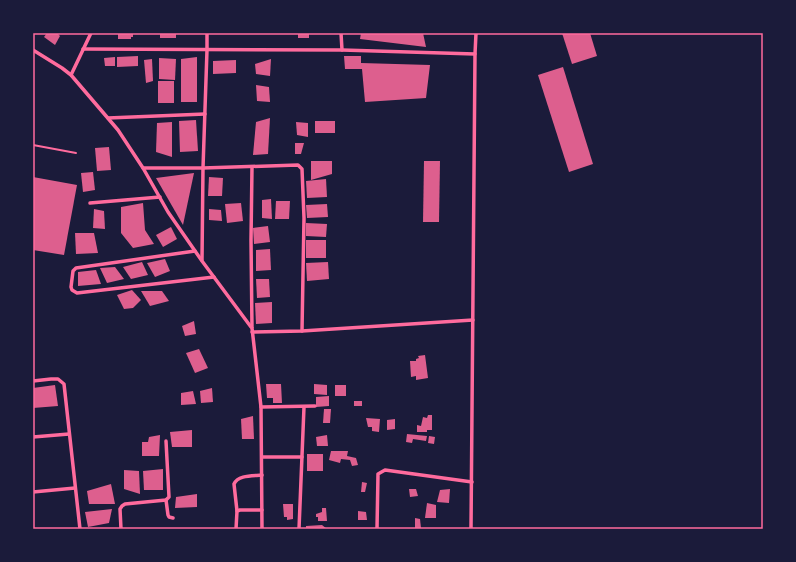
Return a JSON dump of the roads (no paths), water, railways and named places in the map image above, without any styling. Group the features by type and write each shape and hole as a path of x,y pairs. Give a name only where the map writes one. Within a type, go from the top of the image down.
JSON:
{"street":[{"path":"71,75 91,33"},
{"path":"202,261 207,33"},
{"path":"341,33 342,50"},
{"path":"471,529 476,33"},
{"path":"83,49 342,50 475,54"},
{"path":"33,50 71,75 130,146 168,212 252,330"},
{"path":"108,118 205,114"},
{"path":"143,168 298,165 302,169 304,218 302,332"},
{"path":"252,167 252,330 261,407 262,529"},
{"path":"90,203 160,197"},
{"path":"195,251 76,268 73,270 71,287 76,293 214,277"},
{"path":"252,330 302,332 473,320"},
{"path":"33,381 58,379 64,384 80,529"},
{"path":"261,407 315,406"},
{"path":"300,529 304,407"},
{"path":"33,437 69,434"},
{"path":"166,441 169,497 166,500 168,515 172,518"},
{"path":"262,457 302,456"},
{"path":"377,529 378,474 385,470 472,482"},
{"path":"236,529 237,511 234,484 239,478 262,475"},
{"path":"33,492 75,488"},
{"path":"121,529 120,508 125,504 166,500"},
{"path":"237,511 262,510"}],"lane":[{"path":"33,145 76,153"}]}
